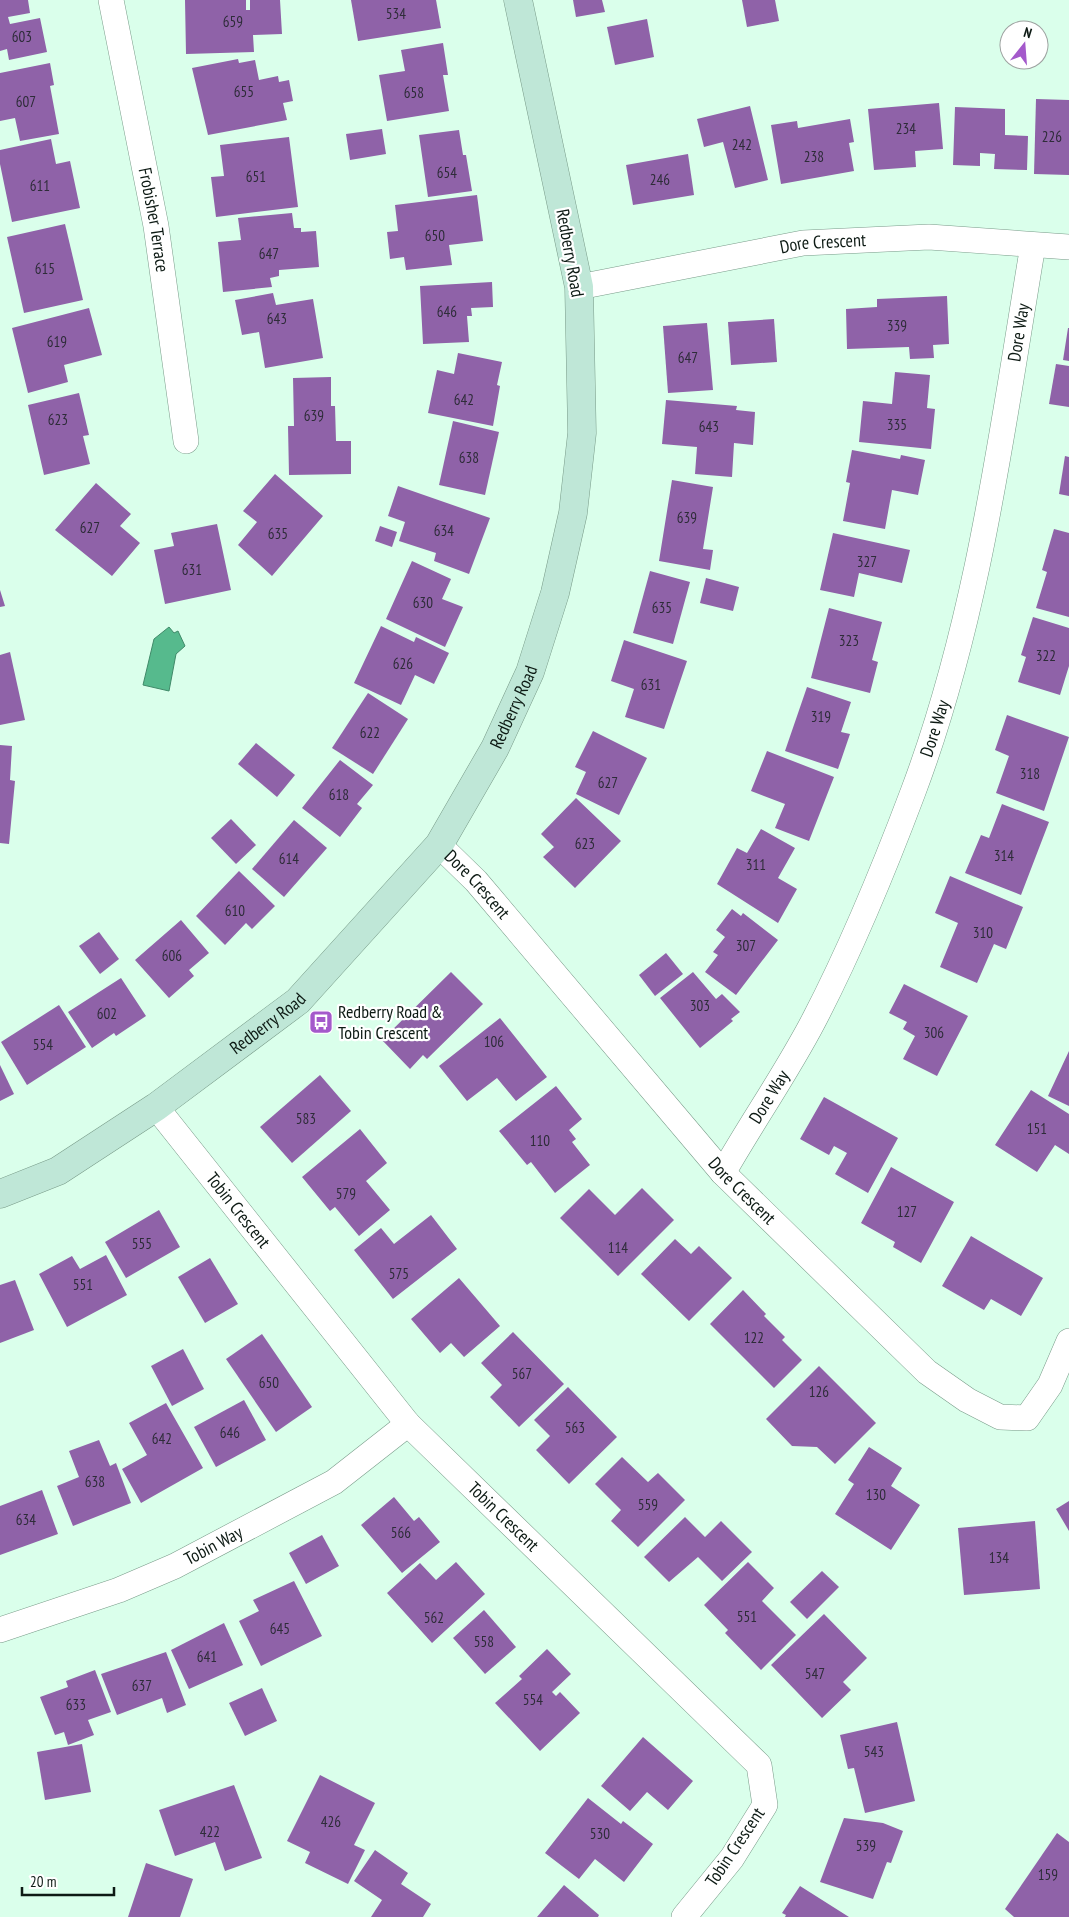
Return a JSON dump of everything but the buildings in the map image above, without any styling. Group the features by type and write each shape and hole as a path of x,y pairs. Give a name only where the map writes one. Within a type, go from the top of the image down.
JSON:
{"street":[{"name":"Frobisher Terrace","path":"111,0 156,226 186,441"},
{"name":"Redberry Road","path":"0,1194 58,1171 156,1107 298,1001 438,845 495,748 530,672 555,593 573,514 582,433 579,287 518,0"},
{"name":"Dore Crescent","path":"579,287 803,243 929,237 1069,247"},
{"name":"Dore Way","path":"723,1173 814,1020 867,906 914,790 951,674 981,554 1033,245"},
{"name":"Dore Crescent","path":"438,845 476,881 723,1173 927,1372 967,1400 1000,1417 1027,1418 1050,1386 1069,1341"},
{"name":"Tobin Crescent","path":"156,1107 408,1424 759,1765 766,1805 732,1858 684,1917"},
{"name":"Tobin Way","path":"0,1630 120,1590 183,1561 334,1482 408,1424"}],"shaded area":[{"path":"169,627 174,633 178,631 185,646 176,654 169,691 143,685 154,639"}],"place":[{"name":"Redberry Road & Tobin Crescent","path":"321,1022"}]}
